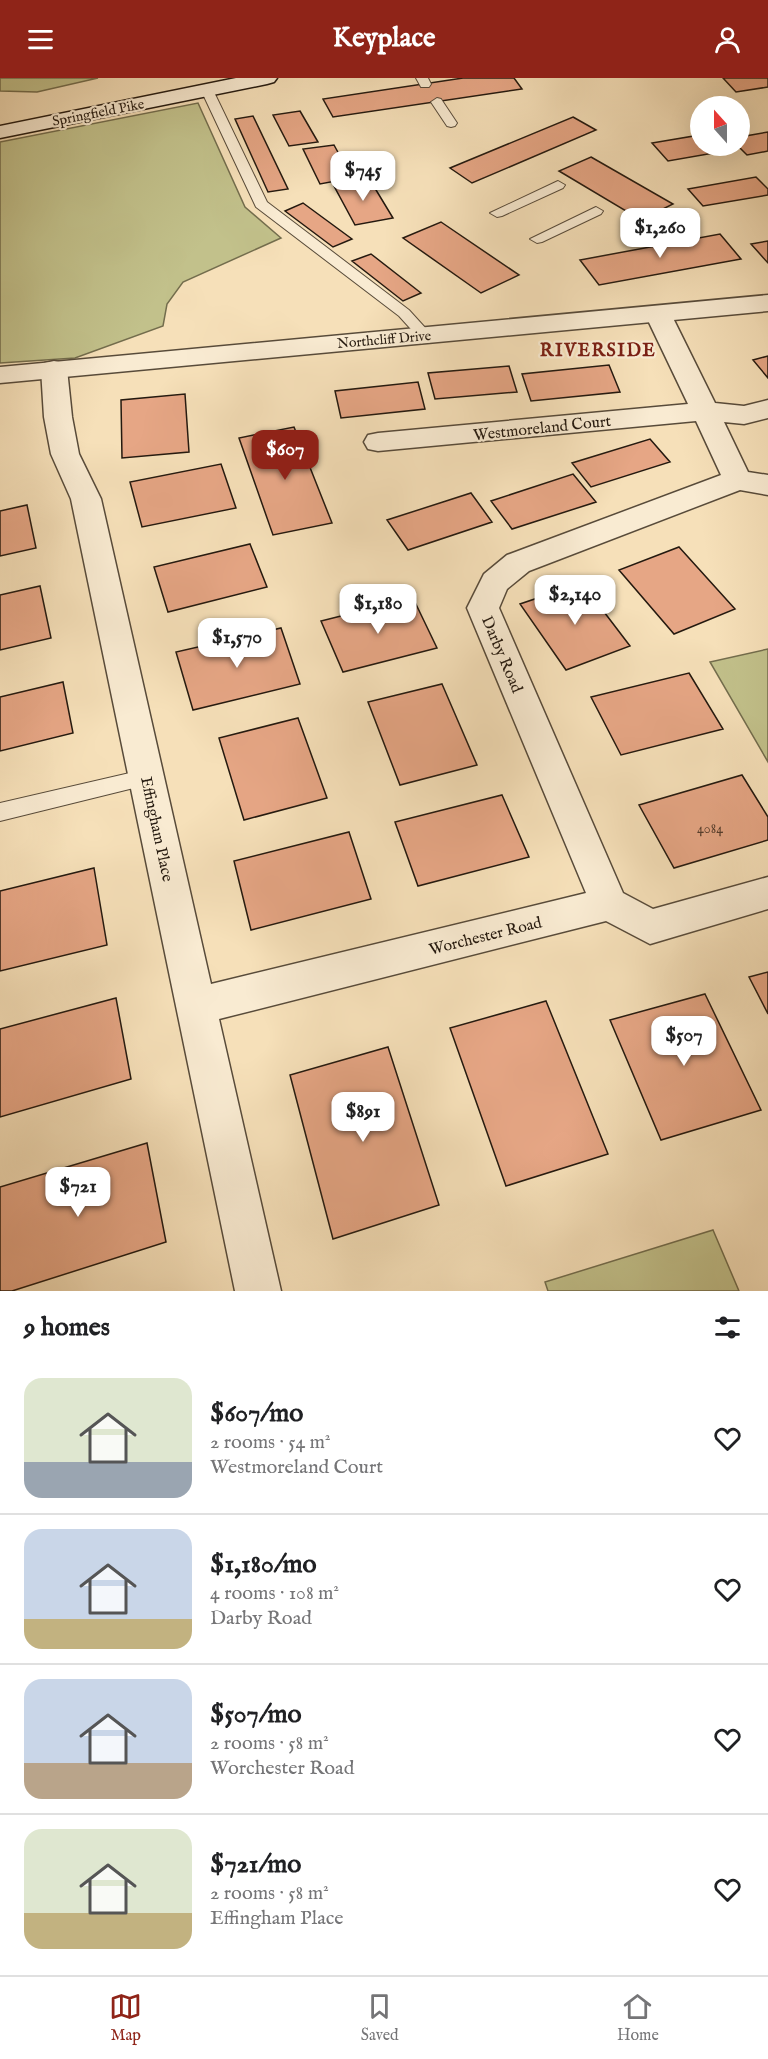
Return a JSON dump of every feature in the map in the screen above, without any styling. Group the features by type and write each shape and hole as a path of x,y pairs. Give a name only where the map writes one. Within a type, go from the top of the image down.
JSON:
{"street":[{"name":"Springfield Pike","path":"0,132 267,78"},
{"name":"Northcliff Drive","path":"0,375 768,303"},
{"name":"Darby Road","path":"609,904 483,608 495,582 518,563 753,483 705,411 658,314"},
{"name":"Effingham Place","path":"54,369 58,417 65,454 86,499 258,1291"},
{"name":"Westmoreland Court","path":"378,442 705,411 744,415 768,409"},
{"path":"609,904 650,927 768,893"},
{"name":"Worchester Road","path":"197,1006 609,904"}],"lane":[{"path":"207,90 261,204 404,313 424,335"},
{"path":"437,102 450,123"},
{"path":"497,213 558,185"},
{"path":"537,239 596,211"},
{"path":"0,812 147,777"}],"shaded area":[{"path":"0,78 98,78 37,92 0,91"},
{"path":"198,103 245,207 281,238 183,282 167,304 163,326 75,358 0,363 0,142"},
{"path":"768,649 768,762 710,662"},
{"path":"713,1230 739,1291 548,1291 545,1282"}],"building":[{"path":"463,78 514,78 522,89 333,117 323,99"},
{"path":"723,78 768,78 768,87 736,92"},
{"path":"300,111 318,142 289,146 273,115"},
{"path":"253,116 288,189 268,192 235,119"},
{"path":"573,117 596,130 472,183 450,168"},
{"path":"768,132 768,151 750,154 750,135"},
{"path":"690,137 690,156 697,156 668,161 652,143"},
{"path":"334,145 352,178 320,184 303,149"},
{"path":"591,157 673,204 641,220 559,171"},
{"path":"756,177 768,189 768,195 703,206 688,189"},
{"path":"370,180 393,218 355,225 334,186"},
{"path":"303,203 352,239 333,247 285,211"},
{"path":"441,222 519,275 481,293 403,238"},
{"path":"720,234 741,259 599,285 580,260"},
{"path":"768,241 768,263 751,244"},
{"path":"371,254 421,293 403,301 352,261"},
{"path":"768,356 768,378 753,360"},
{"path":"609,365 620,392 531,401 522,374"},
{"path":"509,366 517,392 435,399 428,373"},
{"path":"418,382 425,409 341,418 335,391"},
{"path":"185,394 189,452 122,458 121,400"},
{"path":"294,427 332,523 273,535 239,438"},
{"path":"650,439 670,462 591,487 572,463"},
{"path":"221,464 236,508 142,527 130,482"},
{"path":"573,474 596,502 512,529 491,501"},
{"path":"471,493 492,522 408,550 387,520"},
{"path":"27,505 36,548 0,556 0,511"},
{"path":"250,544 267,587 168,612 154,567"},
{"path":"679,547 735,609 674,634 619,570"},
{"path":"582,583 630,646 566,670 520,604"},
{"path":"40,586 51,638 0,650 0,595"},
{"path":"413,598 437,648 343,672 321,621"},
{"path":"281,628 300,684 193,710 176,652"},
{"path":"689,673 723,729 621,755 591,697"},
{"path":"63,682 73,733 0,751 0,697"},
{"path":"442,684 477,765 400,785 368,702"},
{"path":"298,718 327,798 244,820 219,738"},
{"path":"742,775 768,817 768,840 674,868 639,805"},
{"path":"502,795 529,857 418,886 395,822"},
{"path":"349,832 371,899 251,930 234,861"},
{"path":"94,868 107,945 0,971 0,891"},
{"path":"768,972 768,1014 749,977"},
{"path":"705,994 761,1110 661,1140 610,1020"},
{"path":"116,998 131,1079 0,1117 0,1029"},
{"path":"546,1001 608,1154 506,1186 450,1028"},
{"path":"388,1047 439,1205 333,1239 290,1075"},
{"path":"147,1143 166,1242 12,1291 0,1291 0,1187"}],"district":[{"name":"RIVERSIDE","path":"598,350"}]}
